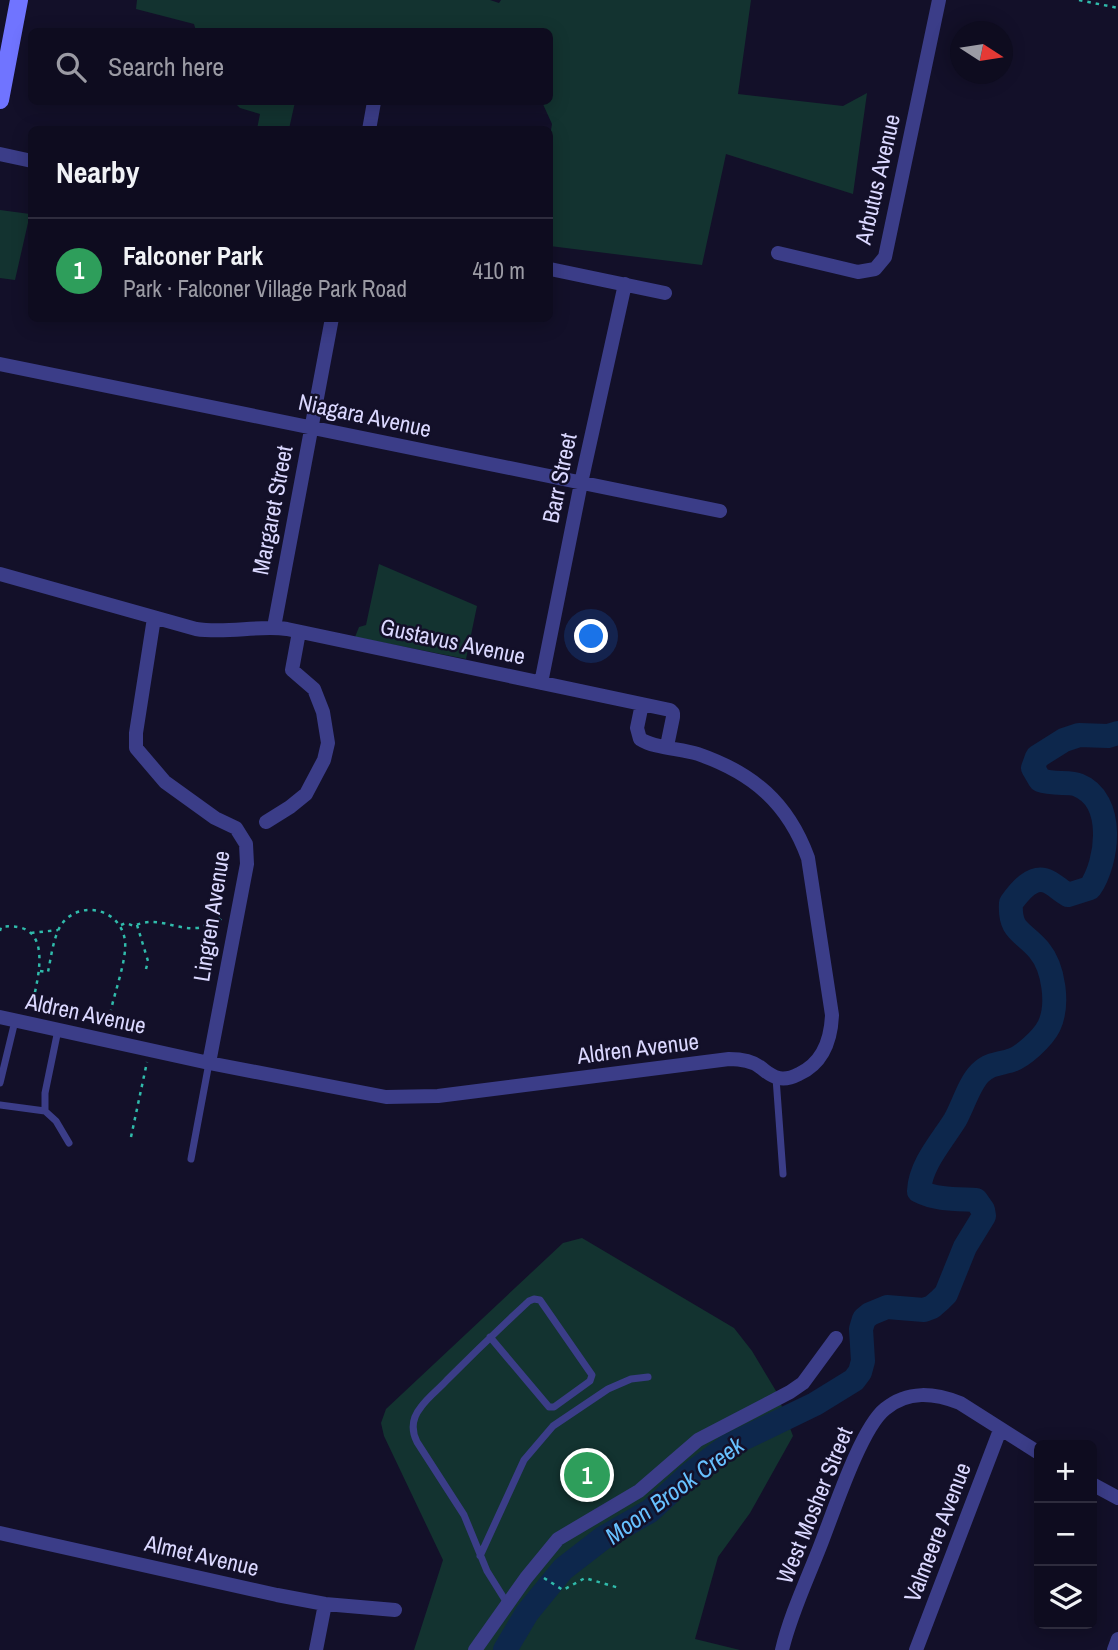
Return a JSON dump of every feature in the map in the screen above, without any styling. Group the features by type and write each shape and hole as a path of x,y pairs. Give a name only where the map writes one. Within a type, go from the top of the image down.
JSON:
{"street":[{"path":"0,100 19,0"},
{"name":"Arbutus Avenue","path":"778,253 858,272 875,269 886,257 939,0"},
{"path":"370,126 373,105"},
{"path":"0,154 28,160"},
{"path":"553,270 665,293"},
{"name":"Barr Street","path":"541,683 625,284"},
{"name":"Margaret Street","path":"274,627 331,322"},
{"name":"Niagara Avenue","path":"0,364 720,511"},
{"path":"0,574 153,618"},
{"name":"Gustavus Avenue","path":"153,618 219,631 274,627 642,704 673,713 667,746"},
{"name":"Lingren Avenue","path":"153,618 136,748 165,782 215,818 236,828 246,844 247,864 209,1063"},
{"path":"266,822 306,794 324,760 327,743 323,712 314,689 292,670 299,632"},
{"path":"642,704 637,728 640,739 698,754 752,779 778,805 793,825 808,858 826,975 831,1029 823,1053 813,1066 788,1079 776,1078"},
{"name":"Aldren Avenue","path":"7,1019 316,1085 394,1097 438,1096 729,1059 751,1062 776,1078"},
{"path":"475,1650 558,1539 639,1491 698,1440 803,1383 836,1338"},
{"name":"West Mosher Street","path":"782,1650 868,1431 885,1409 911,1395 928,1394 960,1404 1000,1430"},
{"path":"1000,1430 1034,1450"},
{"name":"Valmeere Avenue","path":"916,1650 1000,1430"},
{"path":"1097,1487 1118,1498"},
{"name":"Almet Avenue","path":"0,1533 325,1604 395,1609"},
{"path":"316,1650 325,1604"},
{"path":"1114,1650 1118,1639"}],"lane":[{"path":"0,1083 7,1019"},
{"path":"45,1111 45,1093 58,1030"},
{"path":"191,1159 209,1063"},
{"path":"776,1078 783,1174"},
{"path":"0,1105 45,1111 69,1143"},
{"path":"490,1337 549,1407 554,1407 590,1381 592,1375 540,1300 534,1299 490,1337 420,1408 414,1422 412,1433 464,1515 480,1556 508,1603"},
{"path":"480,1556 514,1477 547,1432 608,1389 631,1379 648,1377"}],"path":[{"path":"1079,0 1118,8"},
{"path":"40,971 48,972 58,930 72,913 89,909 106,913 124,933 125,948 111,1010"},
{"path":"120,926 126,923 137,925 145,921 195,928 218,918 225,927"},
{"path":"137,925 148,961 146,969"},
{"path":"0,931 1,927 21,928 38,944 40,971 33,1001"},
{"path":"29,934 58,930"},
{"path":"131,1137 147,1062"},
{"path":"546,1580 559,1590 585,1578 619,1588"}],"green space":[{"path":"137,0 490,0 499,3 501,0 751,0 738,94 843,106 867,93 853,194 726,154 702,265 553,246 553,126 543,105 553,105 553,28 195,28 194,24 136,9"},
{"path":"237,105 294,105 290,126 258,126 260,114"},
{"path":"0,210 28,214 15,280 0,278"},
{"path":"379,564 477,606 466,659 355,637 359,627 366,625"},
{"path":"582,1238 734,1328 752,1351 776,1391 793,1436 750,1513 718,1557 695,1639 740,1650 414,1650 443,1560 384,1436 381,1423 386,1409 563,1243"}],"waterway":[{"name":"Moon Brook Creek","path":"505,1650 527,1613 563,1569 603,1538 650,1511 689,1475 728,1446 815,1404 854,1380 863,1361 861,1329 864,1319 870,1314 887,1307 924,1310 932,1307 946,1294 965,1247 984,1216 983,1210 976,1200 939,1198 919,1191 923,1172 955,1120 976,1078 987,1068 1014,1059 1032,1047 1049,1026 1054,1008 1048,967 1039,950 1015,926 1011,903 1027,885 1037,880 1049,882 1068,895 1090,888 1101,863 1104,848 1103,817 1090,793 1075,784 1040,780 1033,768 1037,757 1064,740 1079,735 1108,736 1118,733"}],"place":[{"name":"Falconer Park","path":"587,1475"}]}
